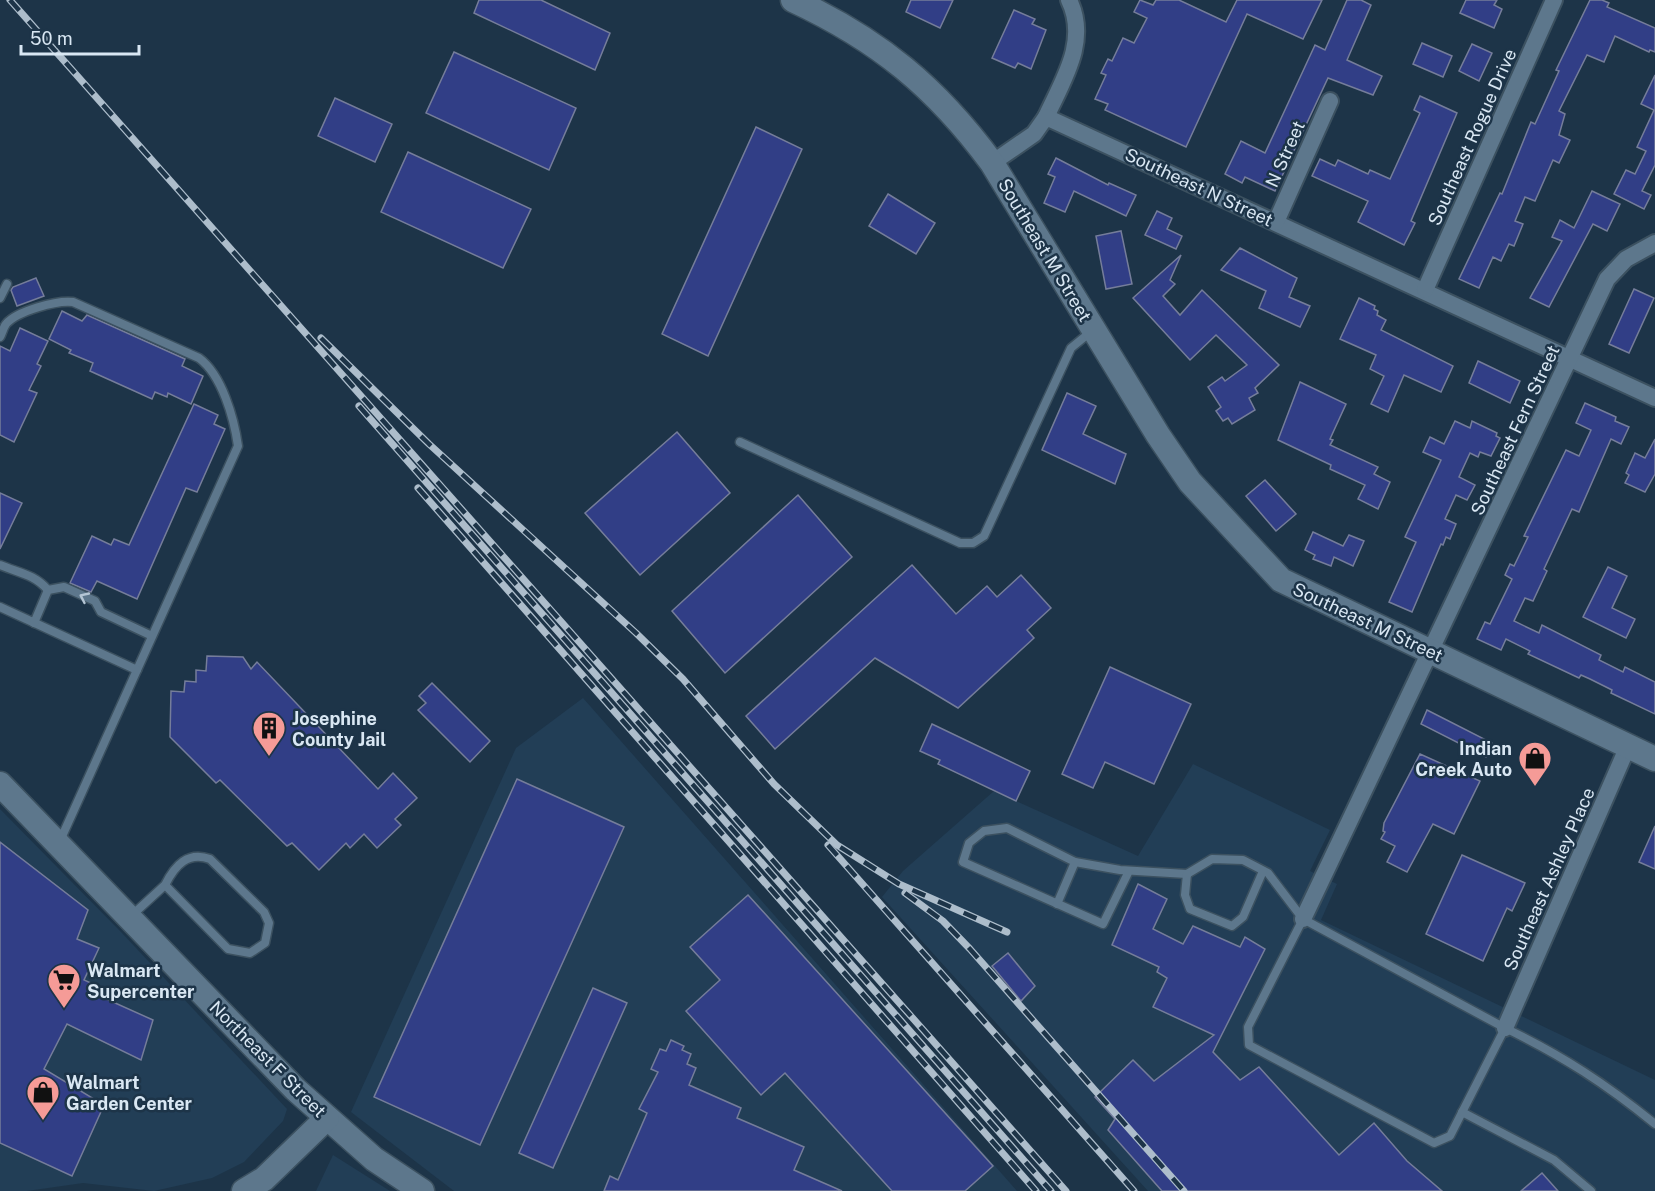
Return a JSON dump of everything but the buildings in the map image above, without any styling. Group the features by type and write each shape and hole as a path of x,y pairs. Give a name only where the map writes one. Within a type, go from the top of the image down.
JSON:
{"street":[{"path":"793,0 827,16 880,48 926,85 963,124 992,163 1034,134 1046,117 1071,63 1076,43 1077,27 1069,0"},
{"name":"Southeast Rogue Drive","path":"1425,290 1554,0"},
{"name":"N Street","path":"1276,222 1330,102"},
{"name":"Southeast N Street","path":"1046,117 1655,398"},
{"name":"Southeast M Street","path":"992,163 1190,482 1281,580 1655,759"},
{"name":"Southeast Fern Street","path":"1303,919 1432,652 1607,279 1626,259 1655,243"},
{"name":"Southeast Ashley Place","path":"1505,1028 1628,746"},
{"name":"Northeast F Street","path":"0,784 295,1089 374,1159 422,1191"},
{"path":"244,1191 264,1179 327,1118"}],"lane":[{"path":"0,297 7,284"},
{"path":"0,338 6,325 15,317 61,300 73,302 199,358 210,366 218,379 238,446 58,843"},
{"path":"740,442 960,543 973,543 984,536 1071,348 1094,330"},
{"path":"0,565 39,580 48,590"},
{"path":"48,590 64,587 95,602 102,612 152,636"},
{"path":"34,623 48,590"},
{"path":"0,607 137,670"},
{"path":"1130,871 1103,924 963,861 969,843 984,831 1007,828 1075,862 1130,871 1187,874 1212,859 1243,860 1268,873 1303,919 1550,1050 1605,1084 1655,1124"},
{"path":"129,917 165,885 172,871 189,856 200,855 210,859 264,912 269,923 265,943 250,953 228,949 165,885"},
{"path":"1057,904 1075,862"},
{"path":"1187,874 1185,895 1190,909 1232,926 1243,917 1263,871"},
{"path":"1303,919 1248,1027 1249,1044 1434,1143 1450,1136 1505,1028"},
{"path":"1462,1112 1554,1160 1591,1191"}],"shaded area":[{"path":"583,698 1017,1191 454,1191 351,1112 516,748"},
{"path":"1193,764 1330,830 1310,871 1337,884 1321,920 1655,1080 1655,1191 1148,1191 882,897 903,871 994,791 1138,856"},
{"path":"0,809 121,932 287,1109 283,1121 244,1162 212,1178 154,1191 83,1183 27,1191 0,1191"},
{"path":"333,1155 390,1191 316,1191"}],"railway":[{"path":"10,0 1066,1191"},
{"path":"321,338 429,444 636,633 683,679 774,784 837,845 899,884 1007,932"},
{"path":"359,406 1051,1191"},
{"path":"418,488 1036,1191"},
{"path":"828,845 1134,1191"},
{"path":"905,893 943,921 970,949 1184,1191"}],"place":[{"name":"Josephine County Jail","path":"269,757"},
{"name":"Indian Creek Auto","path":"1535,787"},
{"name":"Walmart Supercenter","path":"64,1009"},
{"name":"Walmart Garden Center","path":"43,1121"}]}
